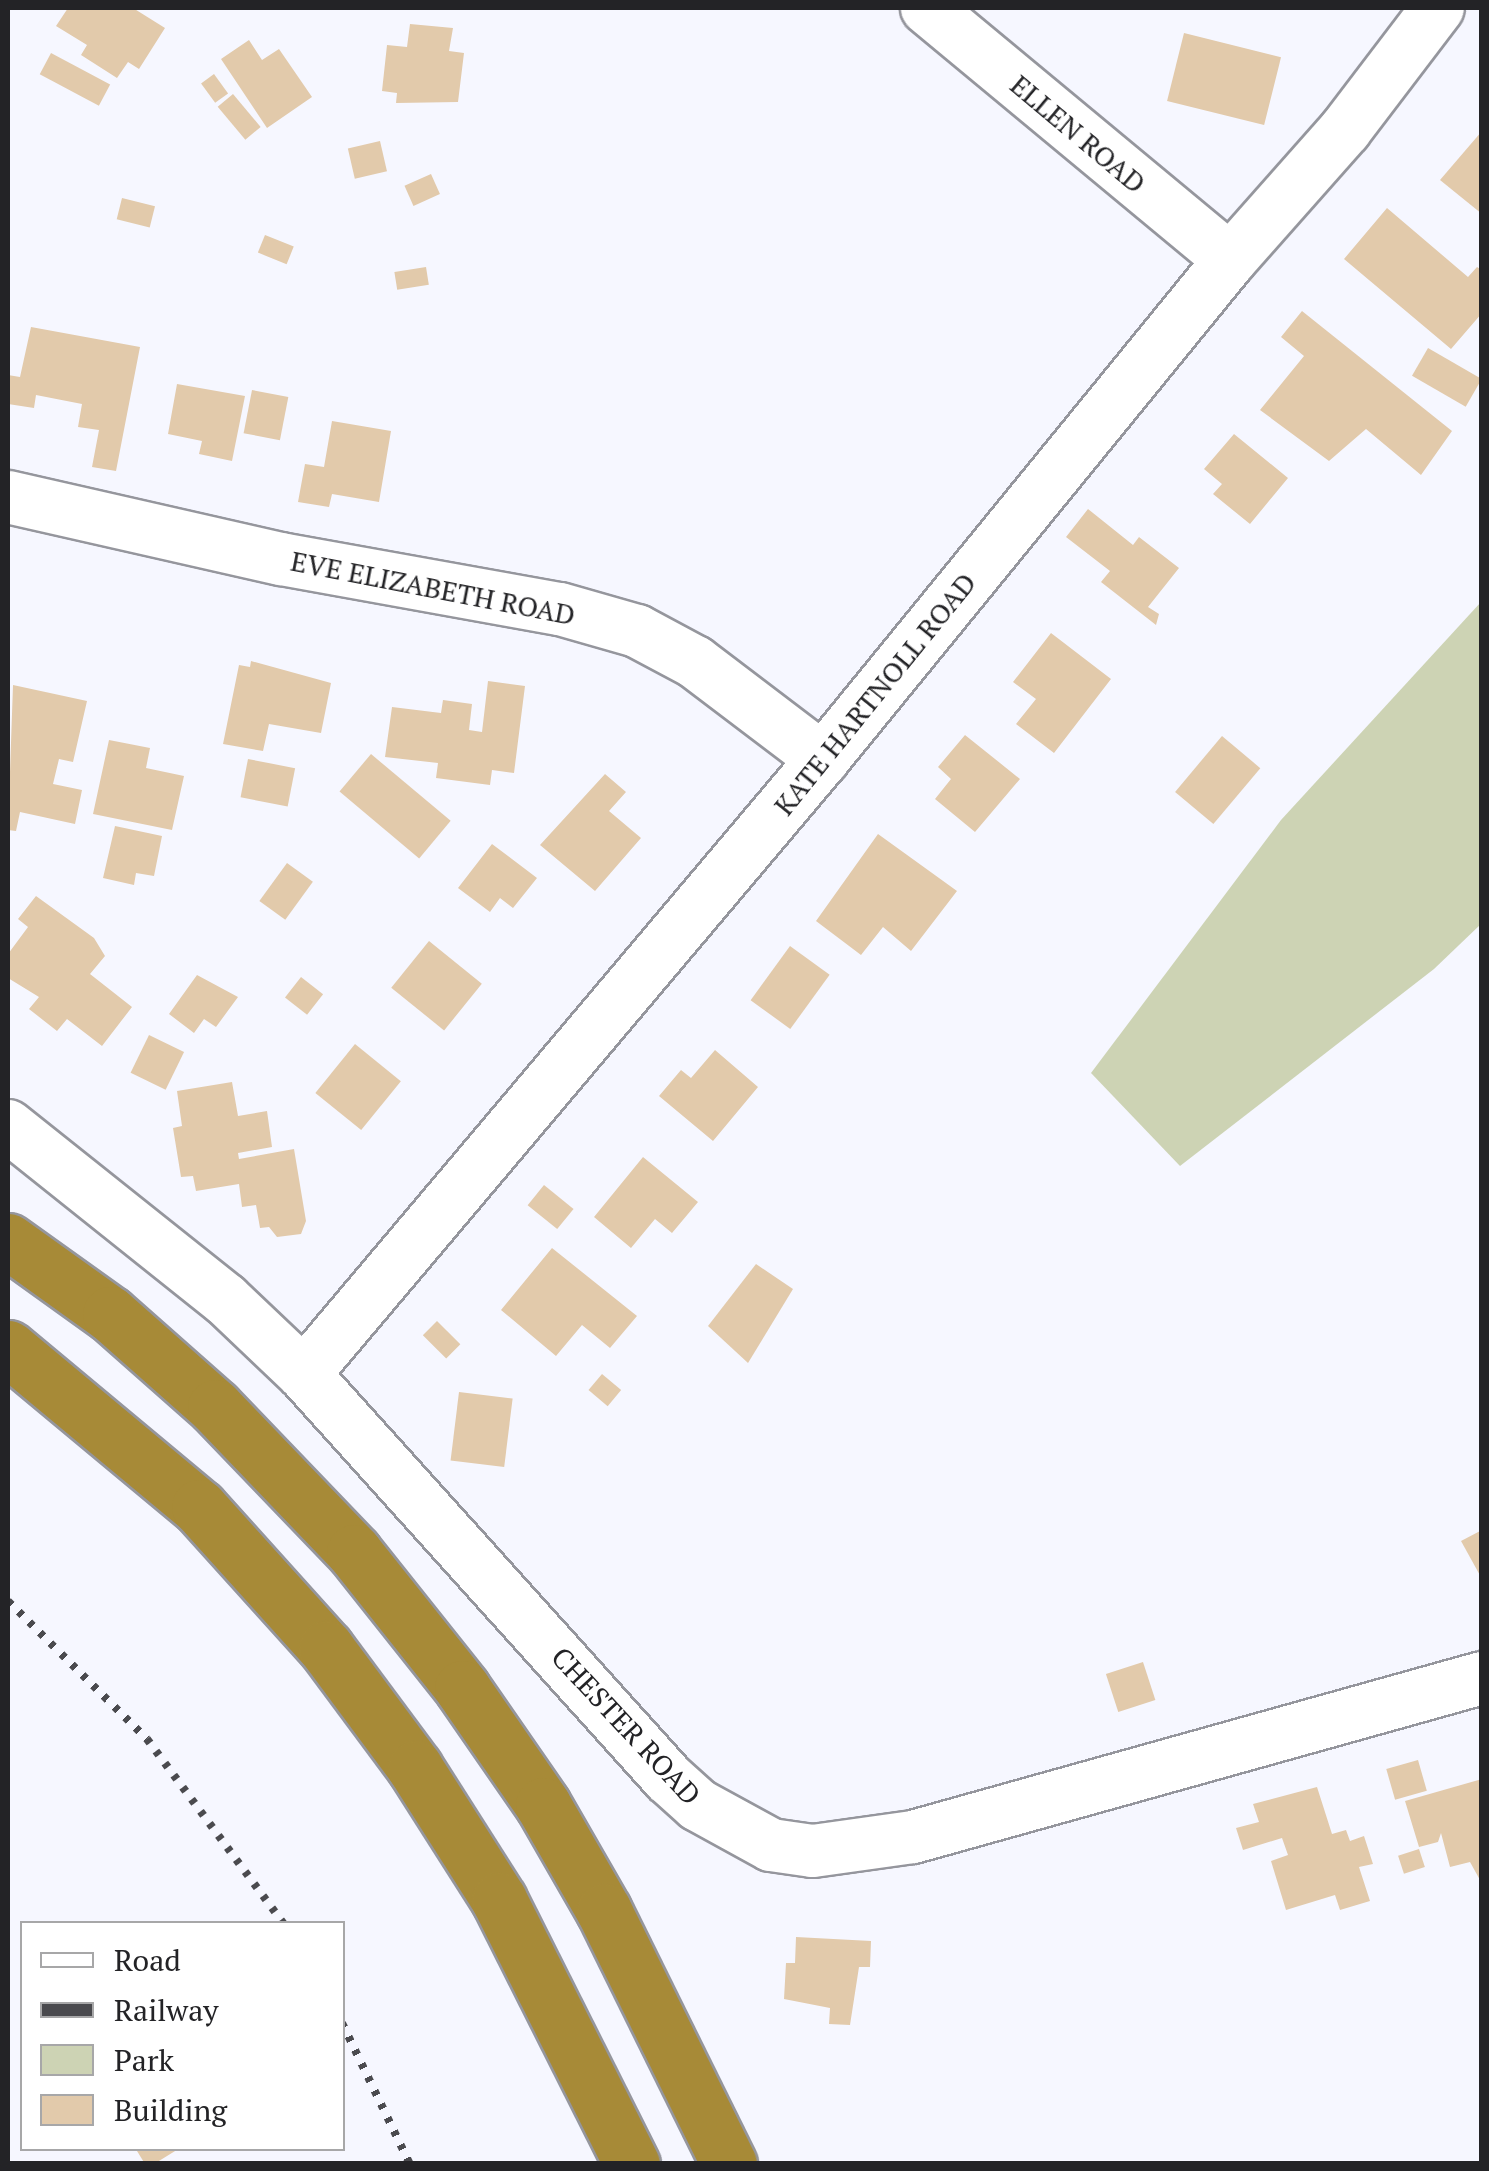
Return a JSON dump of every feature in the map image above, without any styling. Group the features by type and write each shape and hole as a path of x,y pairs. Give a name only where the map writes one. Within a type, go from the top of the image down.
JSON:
{"highway":[{"path":"8,1241 110,1314 216,1406 354,1552 438,1658 544,1806 636,1972 729,2164"},
{"path":"8,1348 199,1507 326,1648 415,1768 499,1900 632,2164"}],"street":[{"name":"ELLEN ROAD","path":"927,8 1230,260"},
{"name":"KATE HARTNOLL ROAD","path":"304,1374 823,759 1230,260 1345,130 1438,8"},
{"name":"EVE ELIZABETH ROAD","path":"8,497 282,559 560,609 637,631 695,662 823,759"},
{"name":"CHESTER ROAD","path":"8,1126 144,1230 304,1374 668,1778 698,1805 771,1846 832,1850 913,1837 1482,1678"}],"green space":[{"path":"1481,602 1481,924 1434,969 1180,1166 1091,1073 1281,820"}],"building":[{"path":"68,8 133,8 165,28 139,69 128,62 117,78 81,55 87,45 56,26"},
{"path":"410,24 453,28 449,51 464,53 458,102 396,103 397,93 382,91 387,45 407,47"},
{"path":"1184,33 1281,57 1264,125 1167,101"},
{"path":"249,40 262,60 279,49 312,97 267,128 221,59"},
{"path":"51,53 110,84 99,106 40,74"},
{"path":"214,74 228,93 215,103 201,83"},
{"path":"233,94 261,127 245,140 218,107"},
{"path":"1482,131 1482,214 1440,180"},
{"path":"380,141 387,171 355,179 348,148"},
{"path":"431,174 440,194 413,206 405,186"},
{"path":"122,198 155,206 150,228 117,219"},
{"path":"1387,208 1468,277 1477,267 1482,270 1482,313 1451,349 1344,259"},
{"path":"265,235 294,247 287,264 258,253"},
{"path":"426,267 429,285 397,290 394,272"},
{"path":"1302,311 1452,431 1421,475 1366,429 1329,461 1260,410 1304,356 1281,337"},
{"path":"31,327 140,347 116,471 92,467 99,430 78,427 82,404 36,395 34,408 8,404 8,375 20,377"},
{"path":"1428,348 1482,379 1466,407 1412,376"},
{"path":"177,384 245,396 232,461 199,454 202,441 168,434"},
{"path":"252,390 288,397 280,440 244,433"},
{"path":"332,421 391,431 379,502 332,494 329,507 298,502 305,464 324,467"},
{"path":"1234,434 1288,478 1250,524 1213,494 1222,484 1204,469"},
{"path":"1088,509 1133,545 1139,537 1179,568 1148,607 1159,614 1156,625 1101,582 1110,571 1066,537"},
{"path":"1051,633 1111,679 1054,753 1016,724 1036,699 1013,682"},
{"path":"251,661 331,683 321,733 269,724 263,751 223,744 239,665 250,667"},
{"path":"488,681 525,686 514,773 492,770 490,785 436,778 438,763 385,757 392,707 441,713 443,700 472,704 469,730 482,732"},
{"path":"13,685 87,701 73,762 59,759 53,784 82,790 75,824 20,812 16,831 8,830"},
{"path":"965,735 1020,779 975,832 935,799 951,779 938,767"},
{"path":"1222,736 1260,768 1213,824 1175,792"},
{"path":"109,740 150,748 146,768 184,776 172,830 93,814"},
{"path":"371,754 451,821 419,858 340,792"},
{"path":"248,759 295,768 288,806 241,797"},
{"path":"605,774 626,792 609,811 641,838 595,891 540,845"},
{"path":"115,826 162,836 154,876 136,873 134,885 103,878"},
{"path":"878,834 957,891 911,951 883,927 861,955 816,921"},
{"path":"492,844 537,878 513,908 500,898 490,912 458,888"},
{"path":"287,863 313,882 285,920 259,901"},
{"path":"36,896 94,938 105,956 90,974 132,1007 102,1046 67,1019 57,1031 29,1009 39,997 8,978 8,954 28,927 18,919"},
{"path":"429,941 482,984 444,1030 391,988"},
{"path":"790,946 830,975 790,1029 751,1000"},
{"path":"197,975 238,997 216,1027 204,1019 194,1033 169,1014"},
{"path":"301,977 323,994 307,1015 285,997"},
{"path":"149,1035 184,1052 166,1090 131,1073"},
{"path":"355,1044 401,1081 361,1130 315,1093"},
{"path":"715,1050 758,1087 713,1141 659,1096 681,1070 691,1078"},
{"path":"232,1082 238,1116 267,1111 272,1147 238,1153 239,1159 294,1149 306,1221 301,1234 277,1237 269,1227 260,1228 256,1205 242,1207 239,1184 196,1191 193,1176 181,1177 173,1128 182,1126 177,1091"},
{"path":"643,1157 698,1202 672,1233 655,1219 631,1248 594,1217"},
{"path":"544,1185 574,1209 557,1229 528,1205"},
{"path":"552,1248 637,1316 610,1348 582,1325 556,1356 501,1310"},
{"path":"756,1264 793,1289 748,1363 708,1326"},
{"path":"437,1321 460,1344 446,1358 423,1335"},
{"path":"602,1374 621,1390 608,1406 589,1390"},
{"path":"459,1392 513,1399 504,1467 451,1460"},
{"path":"1482,1530 1482,1579 1461,1541"},
{"path":"1143,1662 1155,1700 1118,1712 1106,1674"},
{"path":"1418,1760 1427,1791 1395,1800 1386,1769"},
{"path":"1482,1779 1480,1880 1470,1862 1450,1867 1441,1833 1438,1842 1419,1847 1405,1801"},
{"path":"1317,1787 1332,1834 1346,1830 1350,1841 1364,1836 1373,1864 1359,1867 1370,1901 1340,1910 1335,1895 1286,1910 1271,1861 1288,1855 1282,1838 1243,1850 1236,1828 1259,1822 1253,1804"},
{"path":"1419,1849 1425,1867 1404,1874 1398,1856"},
{"path":"796,1937 871,1941 870,1967 859,1967 850,2025 829,2024 830,2008 784,1999 786,1963 795,1963"},
{"path":"137,2151 175,2151 154,2164 145,2164"}],"railway":[{"path":"8,1601 147,1739 282,1921"},
{"path":"345,2029 410,2164"}]}
